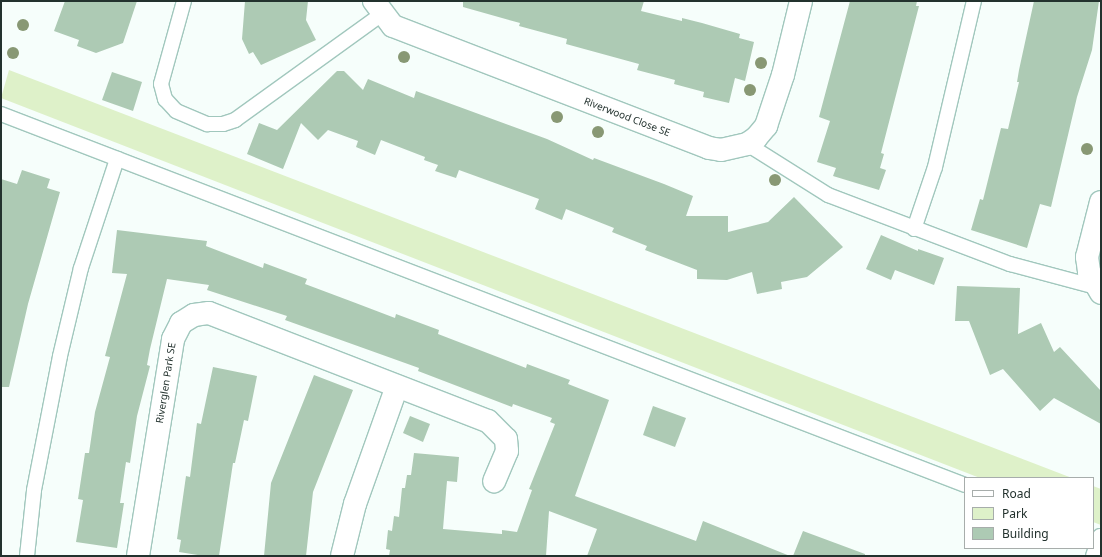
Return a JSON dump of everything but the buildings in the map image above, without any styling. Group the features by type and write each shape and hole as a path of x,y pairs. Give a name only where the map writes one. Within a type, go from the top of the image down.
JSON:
{"street":[{"name":"Riverwood Close SE","path":"378,8 393,26 422,38 709,148 731,149 747,144 756,138 766,126 783,75 799,2"},
{"path":"1099,290 1089,272 1087,257 1101,202"},
{"name":"Riverglen Park SE","path":"138,556 173,339 181,323 194,315 209,313 488,421 506,439 507,451 494,481"},
{"path":"342,556 356,504 398,386"}],"lane":[{"path":"184,1 162,84 165,99 176,111 207,124 223,124 235,120 378,8"},
{"path":"914,229 935,167 974,1"},
{"path":"1,114 964,485"},
{"path":"747,144 828,194 914,229 1010,264 1099,290"},
{"path":"27,556 34,490 60,356 81,268 117,159"},
{"path":"1093,556 1098,536"}],"green space":[{"path":"9,70 1069,477 977,477 1,98"},
{"path":"1094,486 1101,489 1101,525 1094,522"}]}
